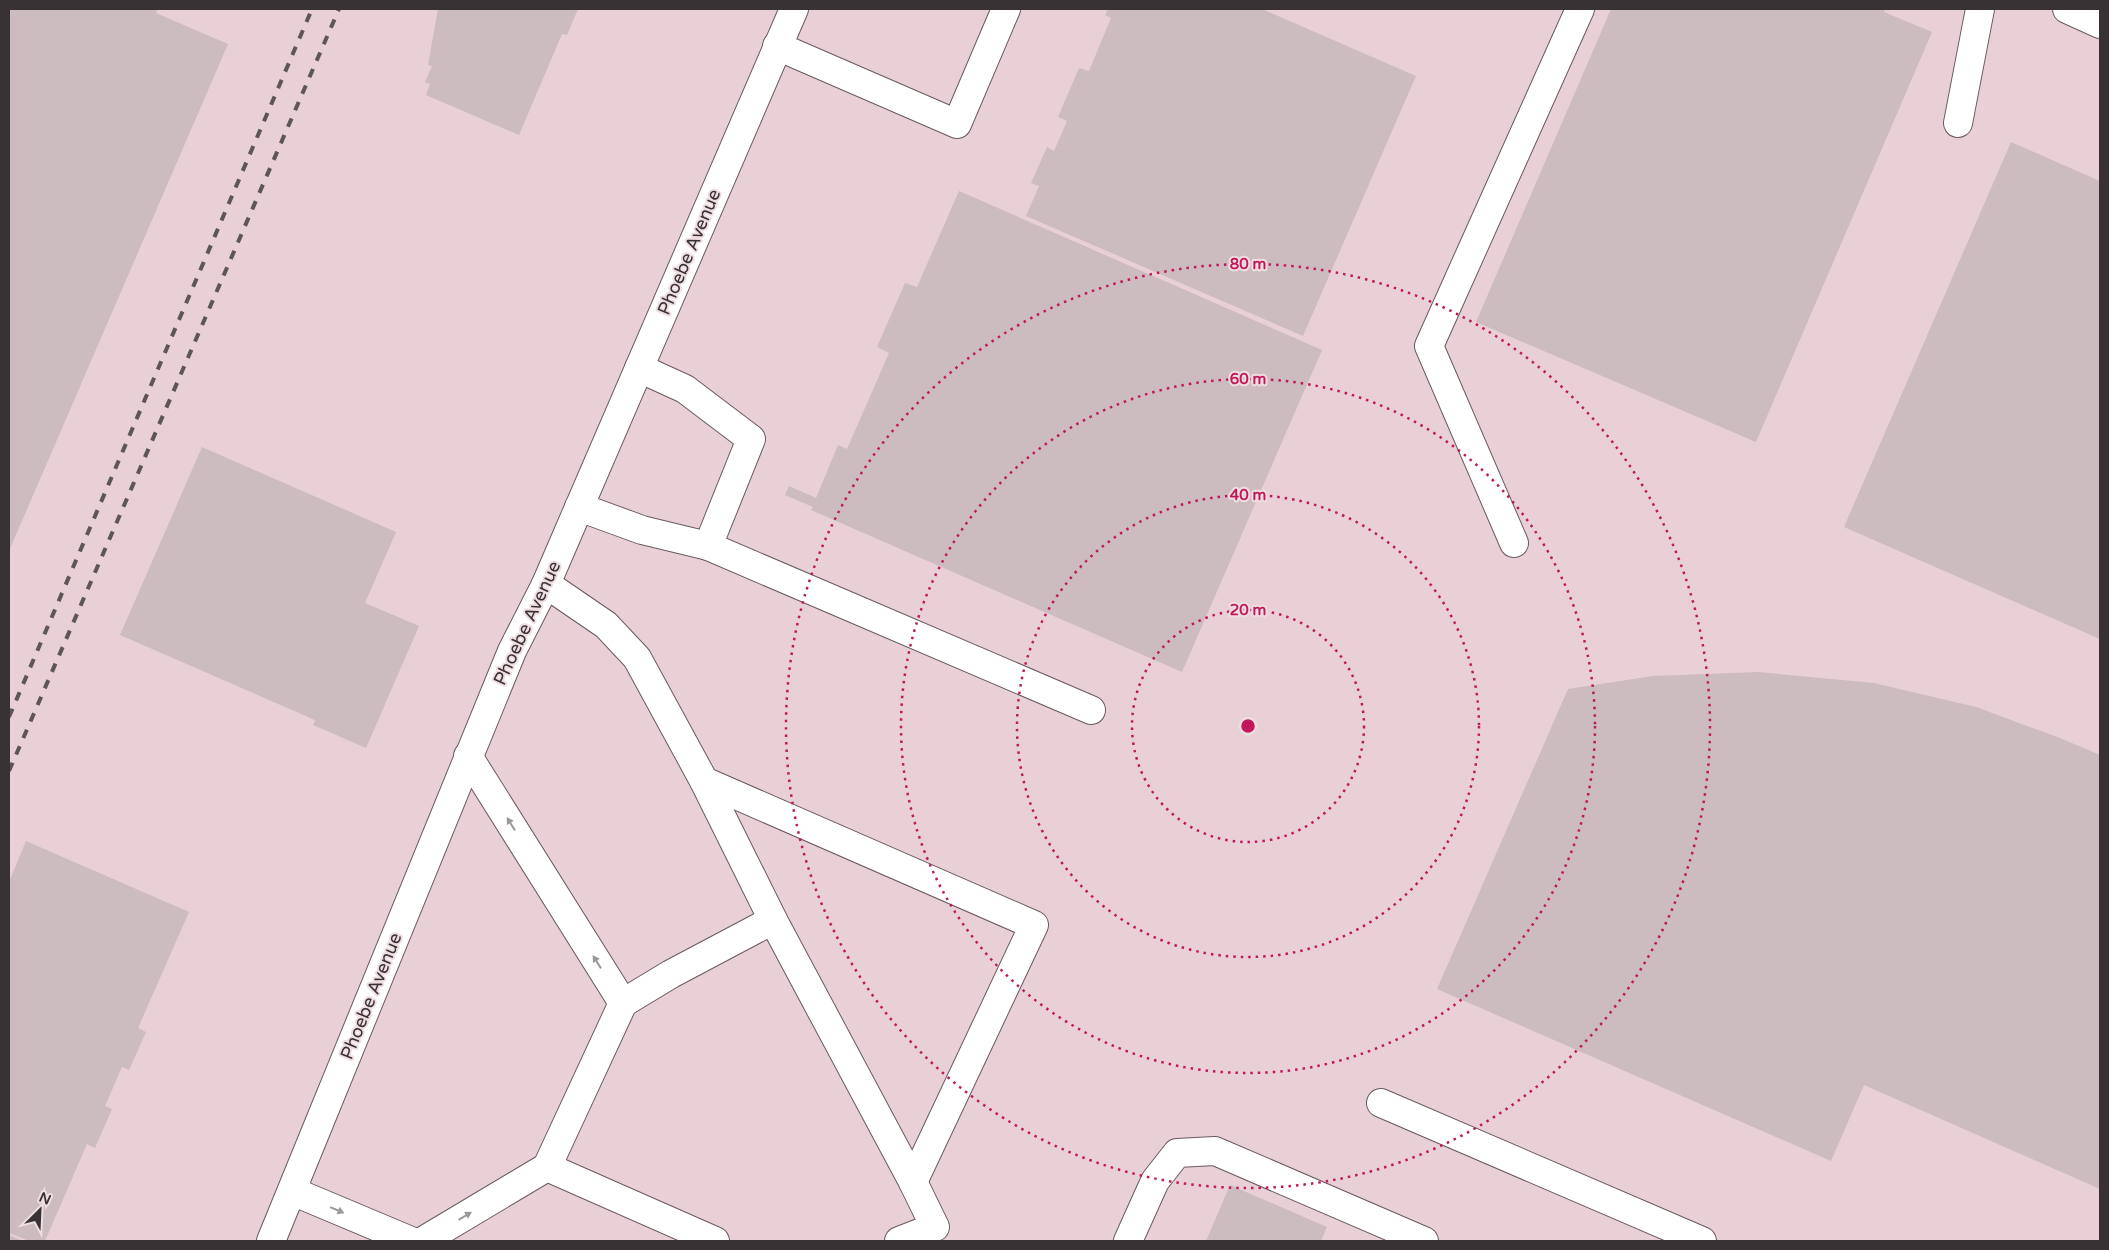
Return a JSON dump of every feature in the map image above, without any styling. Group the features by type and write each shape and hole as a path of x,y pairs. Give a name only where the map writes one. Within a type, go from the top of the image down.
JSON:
{"street":[{"name":"Phoebe Avenue","path":"271,1241 512,651 546,584 794,9"},
{"path":"777,46 957,124 1006,9"},
{"path":"1514,543 1429,346 1580,9"},
{"path":"1958,123 1980,9"},
{"path":"2067,9 2100,24"},
{"path":"639,368 685,389 751,439 708,546"},
{"path":"579,507 642,530 708,546 1091,710"},
{"path":"546,584 606,625 637,658 704,781 773,920 936,1227 898,1241"},
{"path":"468,756 623,1003"},
{"path":"704,781 1034,925 913,1182"},
{"path":"423,1241 547,1167 623,1003 672,974 773,920"},
{"path":"1381,1103 1702,1241"},
{"path":"1128,1241 1155,1181 1177,1154 1215,1151 1424,1241"},
{"path":"547,1167 715,1241"},
{"path":"292,1191 411,1241"}],"shaded area":[{"path":"9,9 2100,9 2100,1241 9,1241"}],"building":[{"path":"9,9 158,9 156,13 228,44 9,551"},
{"path":"438,9 578,9 567,35 562,34 519,135 426,95 430,84 425,82 432,66 428,65"},
{"path":"1108,9 1262,9 1416,76 1303,336 1026,216 1039,186 1031,183 1047,147 1054,151 1067,121 1058,117 1079,68 1089,71 1111,18 1105,15"},
{"path":"1611,9 1885,9 1884,12 1932,32 1756,442 1476,322"},
{"path":"2011,142 2100,181 2100,639 1844,527"},
{"path":"959,191 1322,350 1182,672 811,510 813,507 785,495 789,486 816,498 838,445 847,449 889,353 877,347 905,283 917,287"},
{"path":"202,447 396,532 365,603 419,626 366,748 313,725 315,720 120,635"},
{"path":"1758,672 1874,683 1976,707 2100,755 2100,1189 1864,1085 1831,1161 1437,989 1568,689 1653,676"},
{"path":"26,841 189,912 138,1028 146,1032 129,1070 122,1067 105,1106 112,1109 95,1148 87,1144 45,1241 29,1241 9,1233 9,882"},
{"path":"1230,1185 1327,1227 1321,1241 1206,1241"},
{"path":"9,1235 23,1241 9,1241"}],"railway":[{"path":"9,717 312,9"},
{"path":"9,771 339,9"}]}
